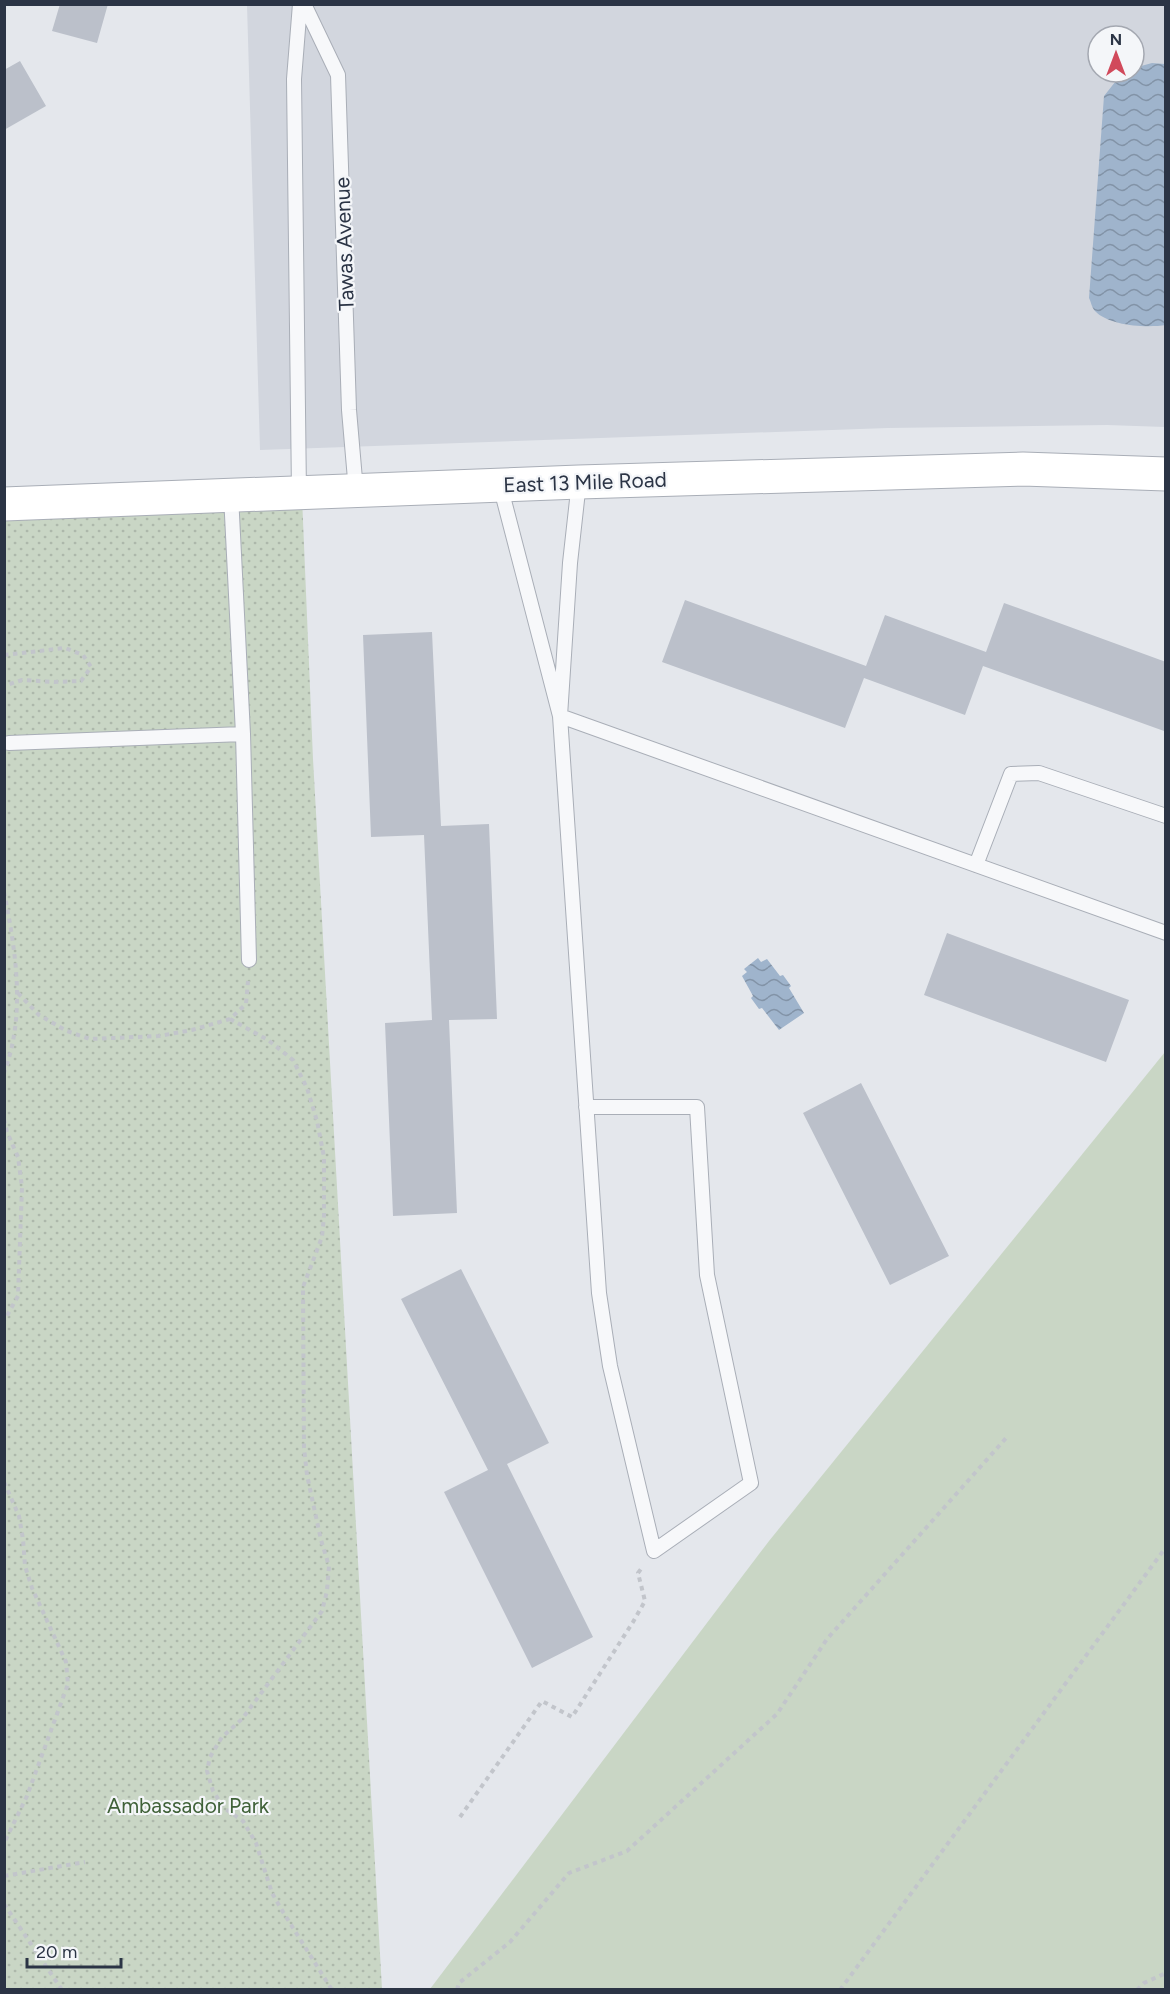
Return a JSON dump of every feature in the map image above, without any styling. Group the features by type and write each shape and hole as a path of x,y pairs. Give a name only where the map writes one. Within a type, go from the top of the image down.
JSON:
{"main road":[{"name":"East 13 Mile Road","path":"4,504 579,482 1023,469 1166,474"}],"lane":[{"name":"Tawas Avenue","path":"302,4 338,75 349,410 356,491"},
{"name":"Tawas Avenue","path":"299,493 294,79 302,4"},
{"path":"579,482 570,563 560,716 586,1107 599,1293 610,1366 654,1551 751,1483 707,1275 697,1107 586,1107"},
{"path":"500,485 560,716"},
{"path":"231,495 243,734 249,960"},
{"path":"560,716 1166,933"},
{"path":"9,743 243,734"},
{"path":"976,865 1011,774 1039,772 1166,816"}],"path":[{"path":"4,655 65,648 83,655 91,667 81,681 22,680 4,686"},
{"path":"4,892 12,933 18,993 11,1057 4,1073"},
{"path":"18,993 39,1015 67,1031 90,1039 159,1036 192,1030 230,1019 246,1004 249,960"},
{"path":"230,1019 268,1040 293,1060 307,1088 317,1121 324,1157 322,1237 303,1287 304,1437 307,1475 328,1566 327,1591 322,1611 242,1719 222,1737 210,1757 207,1771 213,1791 224,1808 243,1821 256,1843 272,1893 332,1989"},
{"path":"4,1119 18,1157 22,1186 18,1296 4,1321"},
{"path":"457,1989 459,1983 510,1942 569,1873 627,1851 777,1714 827,1639 1007,1437"},
{"path":"4,1482 19,1516 25,1566 32,1588 66,1662 68,1684 27,1796 4,1843"},
{"path":"840,1989 1166,1547"},
{"path":"460,1816 542,1701 572,1717 645,1601 638,1573 654,1551"},
{"path":"4,1876 85,1862"},
{"path":"4,1904 62,1989"},
{"path":"1137,1989 1144,1983 1166,1973"}],"shaded area":[{"path":"247,5 1165,5 1165,427 1107,425 888,428 260,450"}],"green space":[{"name":"Ambassador Park","path":"302,497 313,759 382,1989 5,1989 4,507"},
{"path":"1165,1052 1165,1989 430,1989 769,1541"}],"water":[{"path":"1165,64 1166,325 1148,326 1128,325 1109,320 1095,311 1089,298 1104,96 1114,84 1146,84 1146,65"},
{"path":"758,958 761,962 767,959 780,976 783,975 804,1013 779,1030 751,998 753,996 742,976 747,972 744,969"}],"building":[{"path":"60,4 108,4 97,43 52,31"},
{"path":"20,61 46,106 4,130 4,70"},
{"path":"685,600 866,666 885,615 986,652 1004,603 1166,662 1166,726 1164,731 983,666 965,715 864,678 845,728 662,662"},
{"path":"432,632 441,826 489,824 497,1019 449,1020 457,1213 393,1216 385,1023 432,1020 424,835 371,837 363,635"},
{"path":"947,933 1129,1000 1106,1062 924,995"},
{"path":"861,1083 949,1256 890,1285 803,1113"},
{"path":"461,1269 549,1443 507,1464 593,1637 532,1668 444,1492 488,1470 401,1299"}]}
